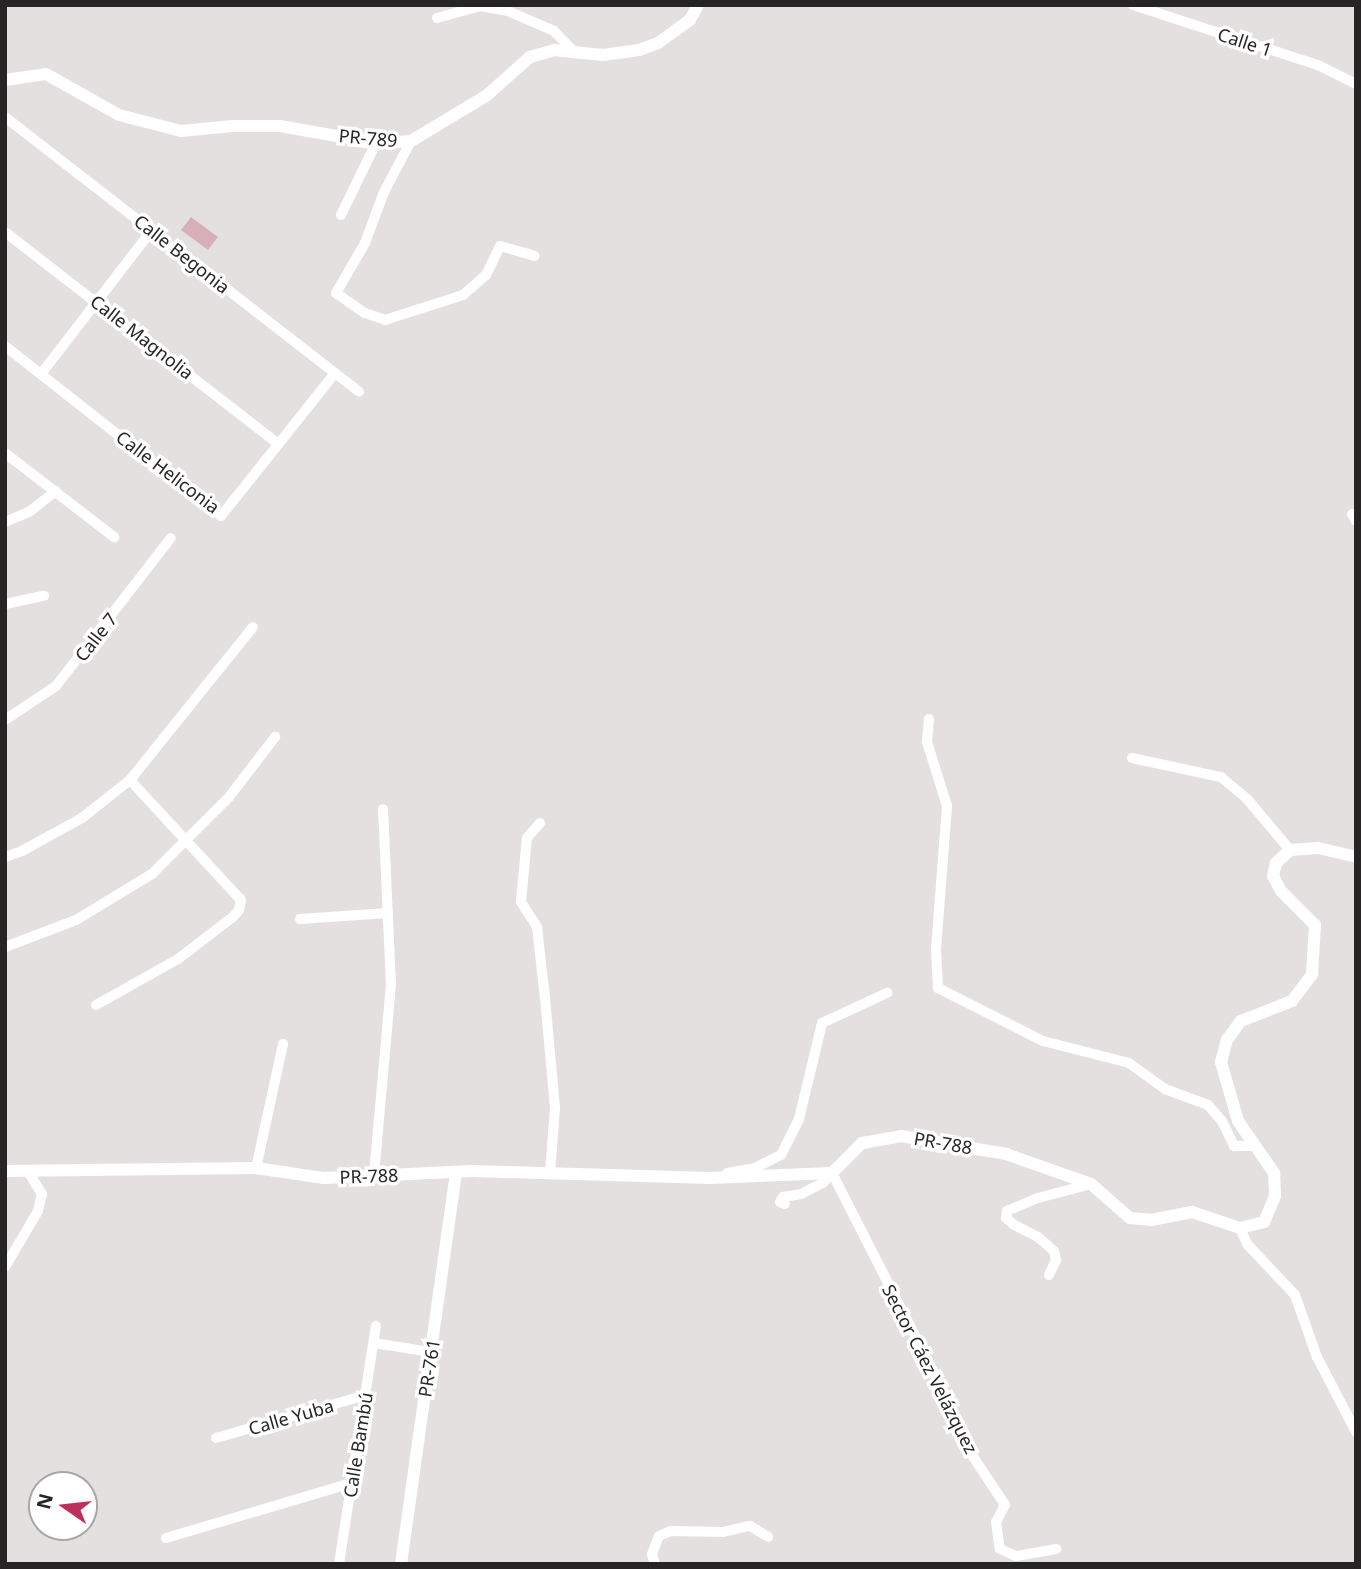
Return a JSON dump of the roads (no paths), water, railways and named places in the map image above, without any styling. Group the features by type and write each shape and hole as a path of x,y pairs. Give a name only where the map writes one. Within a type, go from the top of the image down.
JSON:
{"street":[{"name":"PR-789","path":"5,80 46,74 119,115 181,131 280,127 376,143 411,141 486,96 530,57 554,50 603,55 639,50 658,43 690,20 698,5"},
{"name":"Calle 1","path":"1133,5 1318,65 1356,84"},
{"path":"438,18 480,6 508,11 554,31 573,52"},
{"name":"Calle Begonia","path":"5,117 359,392"},
{"path":"411,141 384,192 365,243 335,293 365,313 385,320 463,295 486,275 500,246 535,256"},
{"path":"341,215 376,143"},
{"path":"41,374 152,230"},
{"name":"Calle Magnolia","path":"5,232 278,444"},
{"name":"Calle Heliconia","path":"5,346 221,516 335,373"},
{"path":"5,453 114,537"},
{"path":"5,522 29,512 56,491"},
{"name":"Calle 7","path":"5,720 56,686 171,538"},
{"path":"5,604 44,596"},
{"path":"5,857 22,851 82,818 130,780 253,627"},
{"path":"929,719 927,742 947,806 936,950 938,988 1043,1041 1129,1063 1165,1089 1208,1105 1222,1121 1234,1146 1253,1146"},
{"path":"5,947 76,920 112,901 152,874 187,842 229,797 275,737"},
{"path":"1132,758 1221,778 1248,800 1290,850"},
{"path":"96,1005 178,960 239,910 241,900 130,780"},
{"path":"374,1175 391,985 383,809"},
{"path":"540,823 527,838 521,902 537,927 545,998 555,1107 550,1174"},
{"path":"1356,857 1318,848 1290,850 1276,863 1273,876 1281,891 1315,925 1312,974 1292,1001 1241,1021 1227,1040 1221,1062 1238,1121 1274,1173 1275,1196 1264,1222 1240,1228 1247,1244 1295,1295 1317,1357 1356,1432"},
{"path":"300,919 388,913"},
{"path":"711,1178 755,1168 781,1155 799,1119 822,1023 887,993"},
{"path":"256,1168 284,1044"},
{"name":"PR-788","path":"5,1171 256,1168 324,1178 472,1171 711,1178 832,1173 862,1143 901,1136 1006,1154 1091,1184 1130,1218 1151,1220 1192,1212 1240,1228"},
{"path":"5,1267 38,1211 41,1194 27,1170"},
{"name":"PR-761","path":"401,1564 456,1173"},
{"path":"785,1204 780,1202 783,1197 801,1194 823,1183 832,1173"},
{"name":"Sector Cáez Velázquez","path":"832,1173 948,1401 968,1449 1005,1505 996,1522 1000,1549 1016,1556 1056,1549"},
{"path":"1049,1275 1056,1259 1054,1251 1038,1237 1013,1224 1006,1218 1007,1211 1038,1198 1091,1184"},
{"name":"Calle Bambú","path":"339,1564 376,1326"},
{"path":"374,1343 431,1352"},
{"name":"Calle Yuba","path":"216,1438 366,1395"},
{"path":"166,1538 352,1483"},
{"path":"655,1564 652,1554 659,1535 671,1531 723,1532 750,1526 768,1537"}]}
